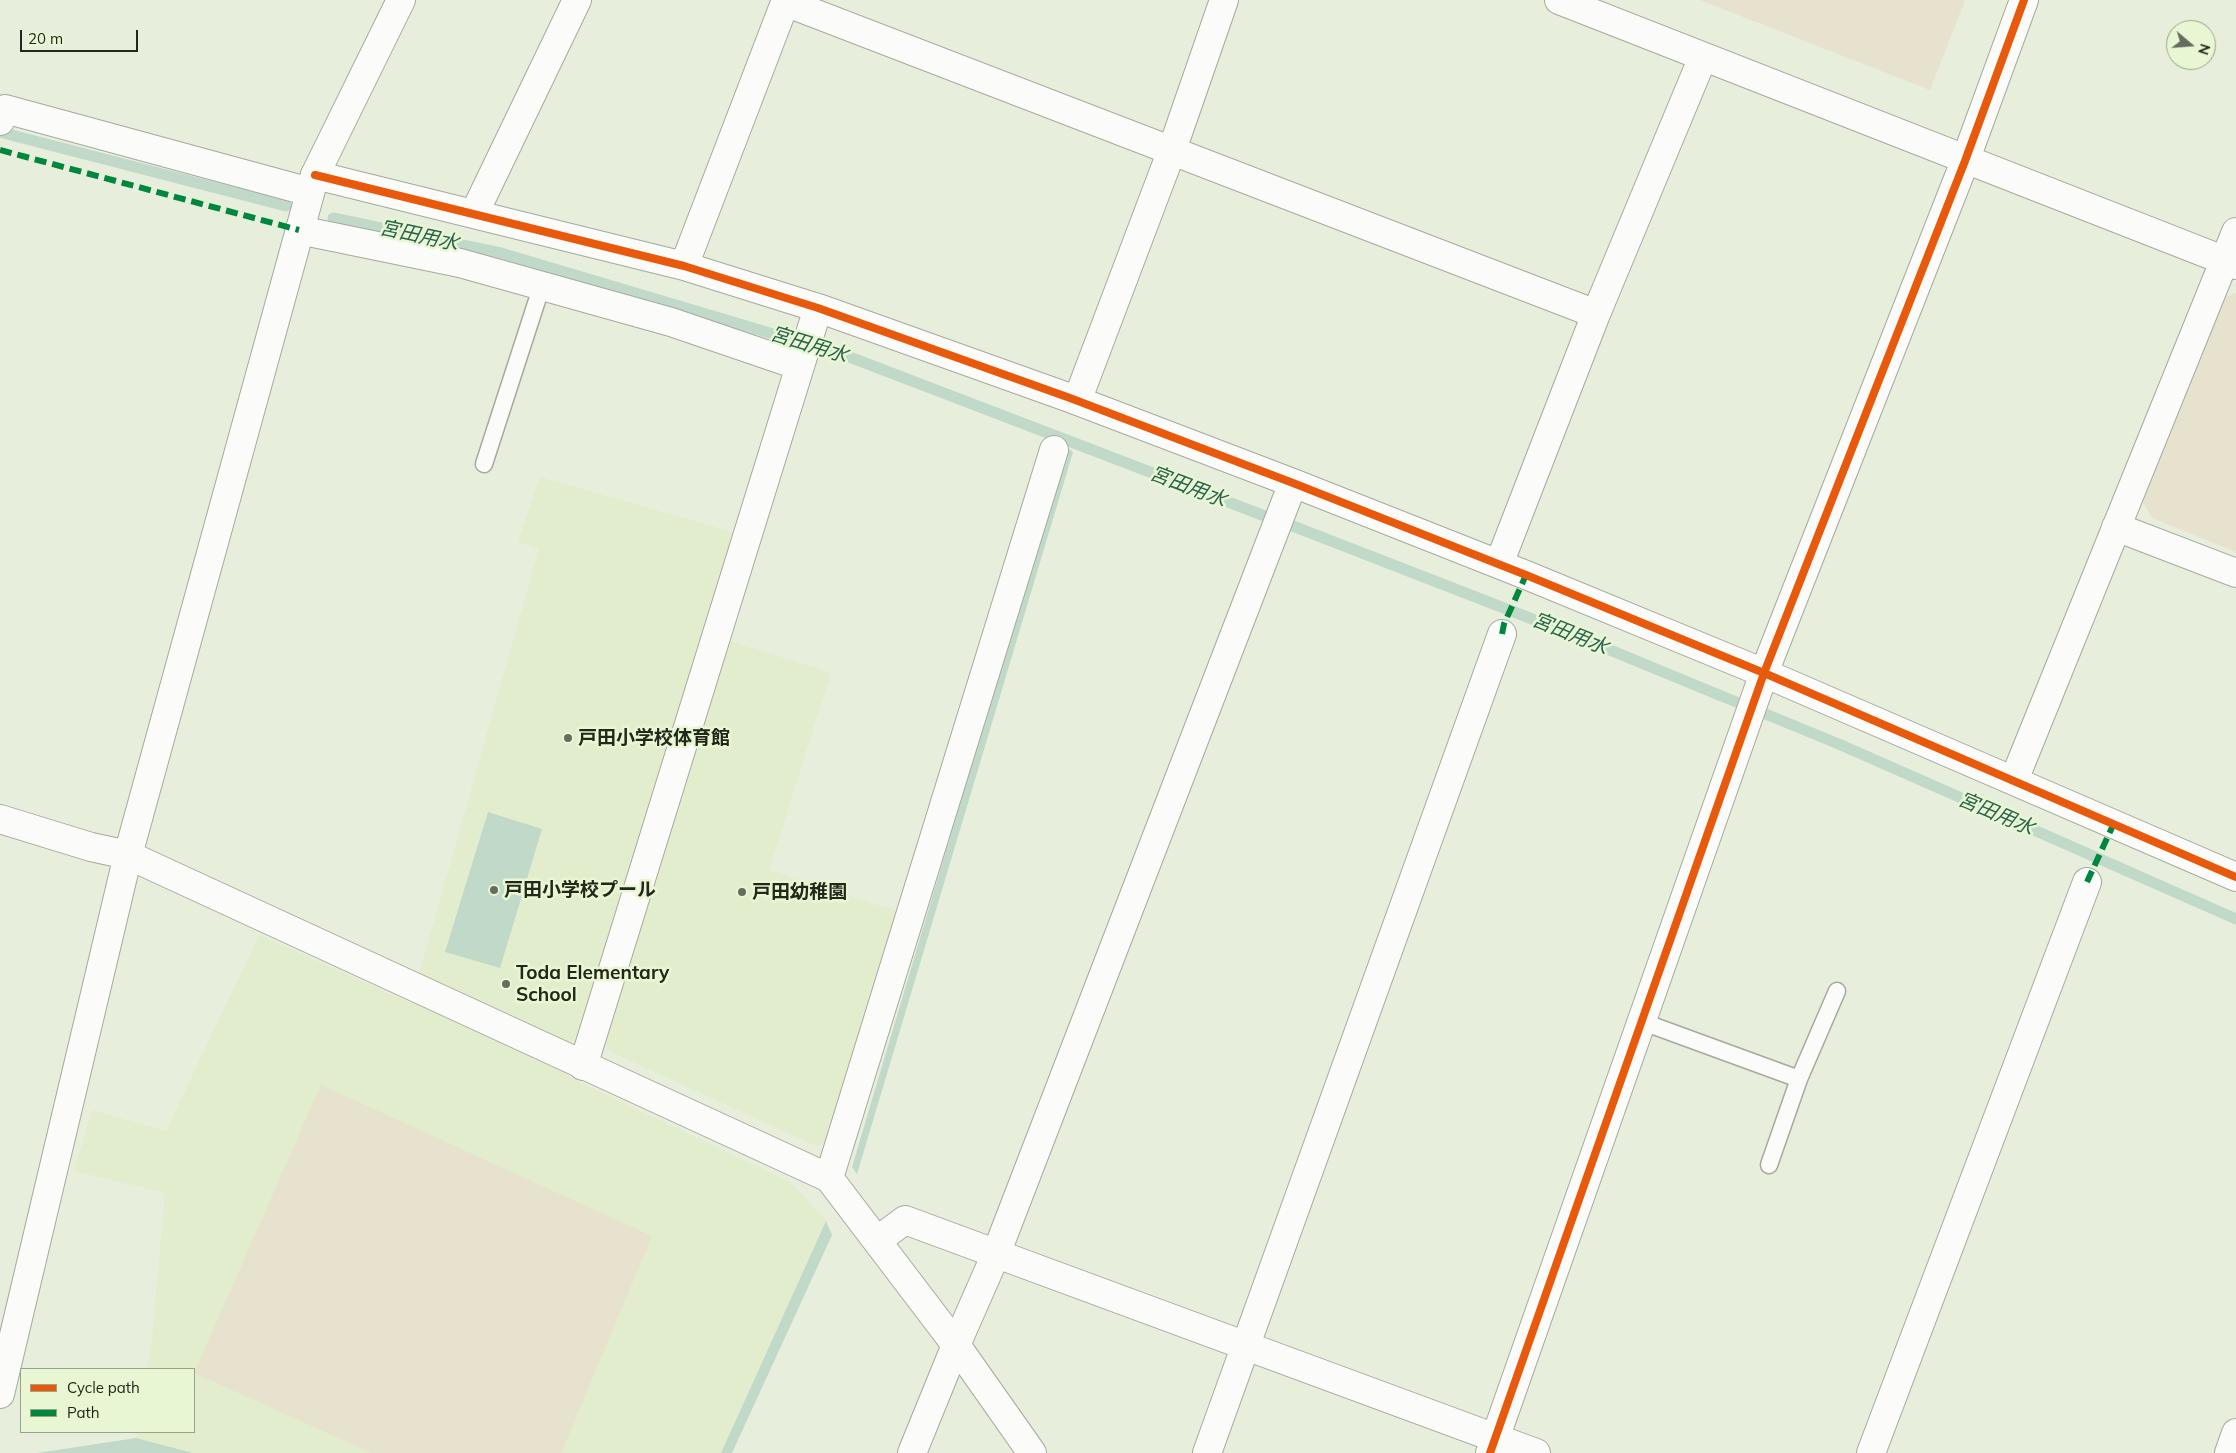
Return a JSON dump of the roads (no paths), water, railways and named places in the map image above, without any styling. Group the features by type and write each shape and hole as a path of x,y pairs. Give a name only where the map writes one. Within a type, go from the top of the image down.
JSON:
{"street":[{"path":"0,1394 7,1332 128,855 312,184 401,0"},
{"path":"474,214 577,0"},
{"path":"1077,401 1172,150 1224,0"},
{"path":"1559,0 1965,161 2230,263"},
{"path":"1493,1446 1764,673 1965,161 2024,0"},
{"path":"684,266 786,1 1596,314"},
{"path":"1498,564 1596,314 1703,57"},
{"path":"0,121 5,108 312,184 474,214 684,266 818,308 1077,401 1293,483 1498,564 1764,673 2236,877"},
{"path":"299,230 460,263 671,322 804,354"},
{"path":"2014,780 2116,527 2230,263 2236,232"},
{"path":"583,1066 818,308"},
{"path":"829,1178 1054,450"},
{"path":"912,1453 996,1254 1293,483"},
{"path":"2116,527 2236,573"},
{"path":"1207,1453 1502,634"},
{"path":"0,819 91,847 128,855 829,1178 956,1345 1032,1453"},
{"path":"1870,1453 2087,882"},
{"path":"878,1240 905,1220 1245,1346 1493,1446 1536,1453"},
{"path":"2229,1453 2236,1433"}],"lane":[{"path":"484,464 542,285"},
{"path":"1769,1165 1800,1079 1837,991"},
{"path":"1643,1022 1800,1079"}],"waterway":[{"name":"宮田用水","path":"0,132 286,206"},
{"name":"宮田用水","path":"333,218 501,253 847,356 1270,518"},
{"name":"宮田用水","path":"1285,523 1576,636 1741,704"},
{"name":"宮田用水","path":"1756,710 1841,745 2236,919"}],"place":[{"name":"戸田小学校体育館","path":"568,738"},
{"name":"戸田小学校プール","path":"494,890"},
{"name":"戸田幼稚園","path":"742,892"},
{"name":"Toda Elementary School","path":"506,984"}]}
